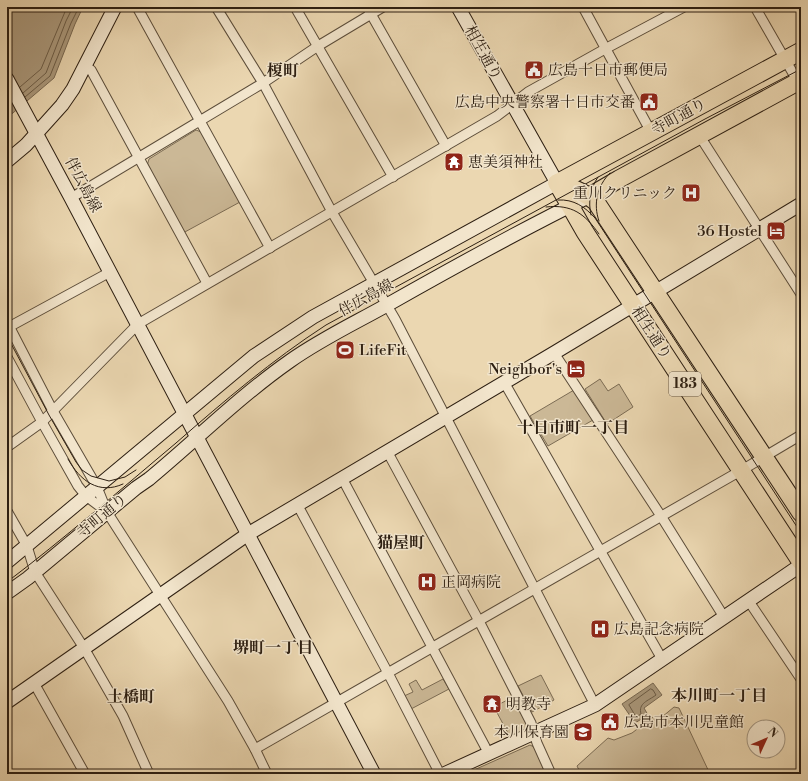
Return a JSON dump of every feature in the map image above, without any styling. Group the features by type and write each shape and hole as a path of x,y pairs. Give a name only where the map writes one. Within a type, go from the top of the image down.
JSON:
{"highway":[{"name":"寺町通り","path":"557,183 801,51"},
{"name":"寺町通り","path":"590,196 799,81"},
{"name":"相生通り","path":"557,183 576,189 590,196 596,202 801,512"},
{"name":"相生通り","path":"557,183 585,232 742,470 801,563"}],"street":[{"path":"7,161 26,145 62,105 73,89 115,7"},
{"path":"137,7 270,248"},
{"path":"216,7 263,83 332,212 395,319 594,705"},
{"path":"295,7 393,177"},
{"path":"71,198 263,83 369,11 383,7"},
{"name":"相生通り","path":"458,7 557,183"},
{"path":"583,7 652,132"},
{"path":"7,447 42,422 138,324 497,116 528,92 674,9 684,7"},
{"path":"755,7 785,60 799,81"},
{"path":"369,11 446,146"},
{"path":"84,66 91,70 207,283"},
{"name":"伴広島線","path":"7,80 138,324 196,438 261,382 291,360 323,340 537,222 590,196"},
{"path":"699,135 801,294"},
{"name":"伴広島線","path":"184,414 254,356 294,328 557,183"},
{"path":"7,702 248,534 801,204"},
{"path":"110,272 8,326 53,411 97,487 107,512 228,701 267,774"},
{"path":"554,352 661,516 724,617"},
{"path":"7,357 78,486 86,496 107,512"},
{"path":"504,382 662,659"},
{"name":"寺町通り","path":"7,562 184,414"},
{"path":"255,749 801,435"},
{"path":"196,438 374,774"},
{"name":"寺町通り","path":"7,593 149,479 196,438"},
{"path":"387,451 479,621 531,723 537,743 551,774"},
{"path":"342,478 489,754"},
{"path":"297,504 388,673 440,774"},
{"path":"7,511 27,546 35,572 84,648 123,716 149,774"},
{"path":"444,774 594,705 801,563"},
{"path":"748,600 801,679"},
{"path":"34,683 85,774"}],"shaded area":[{"path":"196,130 201,132 240,202 183,233 147,166 149,159"},
{"path":"600,379 608,391 619,384 633,407 607,424 585,389"},
{"path":"574,390 593,420 548,446 530,416"},
{"path":"541,675 554,700 532,712 518,686"},
{"path":"443,679 449,689 411,709 404,696 413,692 409,684 416,680 422,690"},
{"path":"513,697 528,724 526,729 510,737 494,707"},
{"path":"674,707 679,708 710,774 581,774 577,766 608,738 614,740 632,733 653,717 662,717"},
{"path":"530,745 536,748 547,774 465,774"}],"water":[{"path":"7,7 83,7 54,78 7,118"},
{"path":"653,683 662,695 644,708 648,715 635,723 622,704"}],"tram line":[{"path":"7,582 92,514 249,381 306,338 326,325 705,119 801,69"},
{"path":"599,221 596,208 597,196 599,189 610,173"},
{"path":"591,215 590,195 598,177"},
{"path":"558,200 579,204 595,218 801,533"},
{"path":"546,207 563,207 577,212 583,216 599,234"},
{"path":"7,336 49,415 82,470 91,476 109,481 125,477 136,470"},
{"path":"68,459 78,474 91,484 106,488 123,484"}],"place":[{"name":"広島十日市郵便局","path":"534,70"},
{"name":"広島中央警察署十日市交番","path":"649,102"},
{"name":"恵美須神社","path":"454,162"},
{"name":"重川クリニック","path":"691,193"},
{"name":"36 Hostel","path":"776,231"},
{"name":"LifeFit","path":"345,350"},
{"name":"Neighbor's","path":"576,369"},
{"name":"正岡病院","path":"427,582"},
{"name":"広島記念病院","path":"600,629"},
{"name":"明教寺","path":"492,704"},
{"name":"広島市本川児童館","path":"610,722"},
{"name":"本川保育園","path":"583,732"}],"district":[{"name":"榎町","path":"283,71"},
{"name":"十日市町一丁目","path":"573,428"},
{"name":"猫屋町","path":"401,543"},
{"name":"堺町一丁目","path":"273,648"},
{"name":"本川町一丁目","path":"719,696"},
{"name":"土橋町","path":"131,697"}]}
